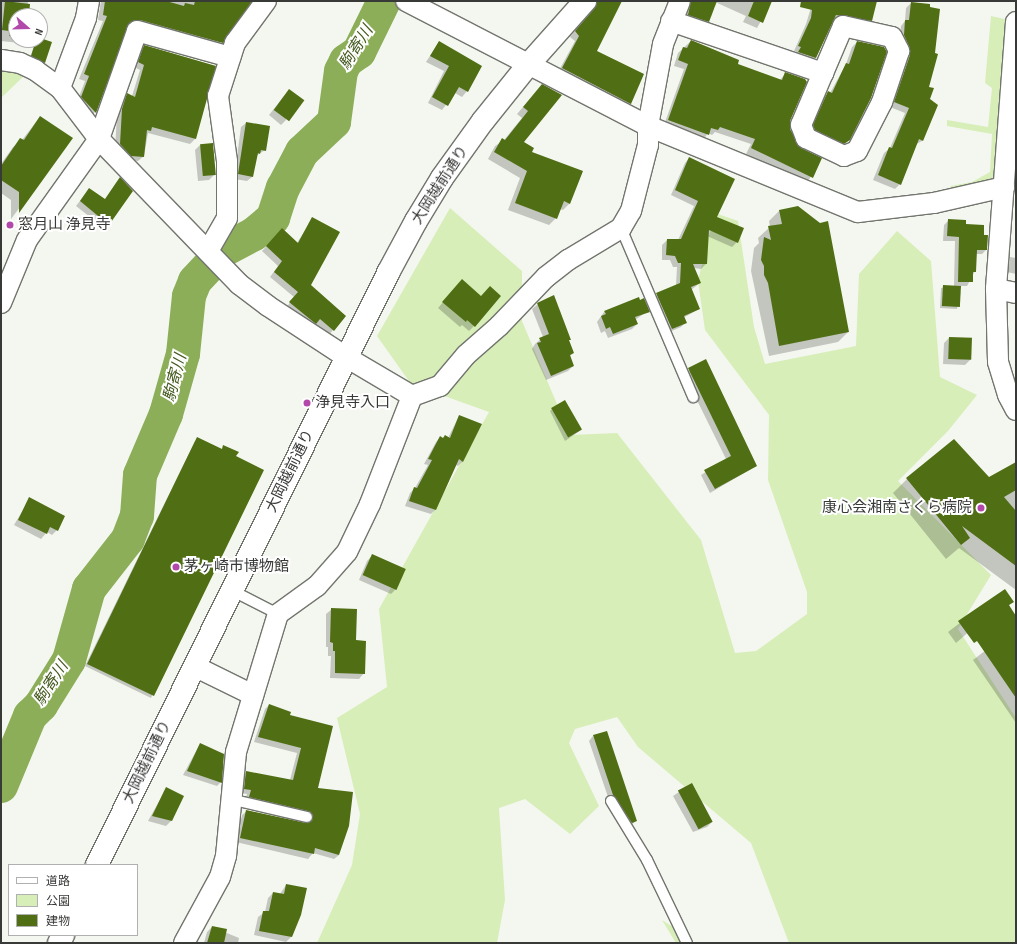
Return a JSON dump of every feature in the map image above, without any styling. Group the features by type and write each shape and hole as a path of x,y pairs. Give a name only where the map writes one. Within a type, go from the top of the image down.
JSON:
{"street":[{"path":"60,88 86,18 89,1"},
{"path":"213,256 227,218 227,161 218,96 235,43 266,1"},
{"path":"406,1 648,126 858,212 934,203 1004,187"},
{"name":"大岡越前通り","path":"97,864 388,272 442,178 528,65 585,1"},
{"path":"184,943 220,877 226,856 230,799 236,752 278,614 317,586 347,552 370,504 412,396 440,386 466,355 499,326 546,277 568,260 621,228 631,211 648,145 648,126 663,44 680,1"},
{"path":"671,21 823,73"},
{"path":"1016,22 1012,153 1004,187 996,289 1007,364 1008,395 1016,410"},
{"path":"843,26 892,37 899,51 882,102 857,152 844,156 806,138 801,125 823,73 843,26"},
{"path":"1,302 27,240 99,139 137,31 230,57"},
{"path":"1,60 20,63 35,70 60,88 99,139 239,284 268,306 346,357 412,396"},
{"path":"996,289 1016,293"},
{"path":"194,666 253,695"}],"lane":[{"path":"621,228 693,397"},
{"path":"231,590 278,614"},
{"path":"230,799 307,817"},
{"path":"611,801 647,860 687,943"}],"green space":[{"path":"991,16 1009,20 995,181 949,192 951,186 972,182 990,172 992,134 947,126 947,120 988,127 992,88 985,83"},
{"path":"1,67 24,76 1,98"},
{"path":"450,208 522,271 522,321 570,435 617,433 701,540 735,653 756,651 807,614 807,592 768,480 769,415 705,330 698,281 708,238 718,214 738,221 754,327 765,364 856,346 859,274 897,231 931,261 940,377 977,395 948,431 898,481 991,575 958,629 1016,718 1016,943 789,943 751,843 638,747 617,717 575,729 569,743 599,806 570,834 525,799 499,808 505,900 497,943 317,943 352,865 360,814 337,718 387,687 379,609 489,412 411,384 377,336"},
{"path":"662,920 690,938 694,943 676,943"}],"building":[{"path":"5,1 30,4 30,8 8,8 8,31 2,30"},
{"path":"105,1 166,1 184,6 185,3 194,5 195,1 252,1 223,43 140,20 130,22 96,113 81,97 89,76 84,74 107,16 103,15"},
{"path":"597,1 622,1 597,51 644,74 631,104 562,68 579,36 575,31 594,9"},
{"path":"691,1 717,1 709,22 688,15"},
{"path":"754,1 772,1 763,23 748,16"},
{"path":"801,1 877,1 872,21 836,15 816,58 798,52 801,47 798,46 811,18 812,10 800,7"},
{"path":"911,2 930,4 930,7 940,9 935,53 938,54 929,87 934,88 930,99 938,105 923,141 919,139 901,185 878,175 889,147 892,148 909,108 894,102 910,55 909,46 904,35 905,20 909,20"},
{"path":"691,40 739,60 738,64 782,80 785,72 805,79 807,82 790,121 790,129 801,148 822,158 813,178 751,148 755,139 720,127 718,130 711,128 709,135 668,120 688,64 678,60 683,47 687,48"},
{"path":"48,41 52,42 45,63 31,56 34,48 48,48"},
{"path":"439,41 482,66 468,92 459,87 448,106 432,97 449,66 430,56"},
{"path":"857,41 884,47 887,52 871,98 850,140 844,144 815,130 813,125 828,91 832,93 846,63 849,64"},
{"path":"144,45 216,66 196,139 152,127 151,131 147,130 144,157 131,156 120,144 122,109 127,93 135,97 144,65 138,62"},
{"path":"542,84 562,95 524,142 534,148 532,152 583,171 570,204 564,201 557,219 515,203 527,171 494,152 502,138 505,140 528,111 523,107"},
{"path":"289,89 304,100 289,121 274,110"},
{"path":"40,116 73,138 19,213 19,192 1,180 1,166 20,138 24,140"},
{"path":"246,122 270,126 266,151 261,150 260,154 258,153 253,177 238,174"},
{"path":"213,143 216,175 203,176 200,144"},
{"path":"689,157 735,179 717,217 744,228 738,243 709,230 707,264 693,264 701,283 691,287 700,309 684,316 687,323 672,329 656,293 680,283 681,263 678,263 675,256 666,255 667,239 681,239 698,201 675,190"},
{"path":"120,177 133,191 109,225 80,201 89,188 105,199"},
{"path":"798,206 820,223 828,221 849,332 779,346 768,283 764,275 764,266 761,260 764,237 771,240 768,226 782,224 779,210"},
{"path":"312,217 340,232 311,285 346,316 334,331 320,319 316,324 289,302 298,292 274,272 282,261 266,246 282,228 298,243"},
{"path":"948,219 966,220 966,224 984,225 984,235 988,235 987,250 977,250 976,272 973,272 973,282 958,282 959,237 947,236"},
{"path":"462,279 481,296 490,286 501,296 475,327 467,320 466,322 442,302"},
{"path":"943,285 961,286 960,307 942,306"},
{"path":"554,295 571,340 569,340 574,353 570,355 574,366 551,376 537,343 541,342 539,338 549,334 537,303"},
{"path":"639,297 640,300 644,298 650,312 635,317 638,324 613,334 610,327 606,329 601,316 606,314 604,311"},
{"path":"949,337 972,338 971,360 948,359"},
{"path":"706,359 757,466 715,489 704,470 731,456 688,368"},
{"path":"565,400 582,429 568,437 551,408"},
{"path":"459,415 482,424 463,462 459,459 436,510 409,501 414,487 417,488 432,460 428,459 440,436 443,438 445,435 450,438"},
{"name":"茅ヶ崎市博物館","path":"197,437 222,449 223,445 239,452 236,456 264,470 154,696 87,664"},
{"path":"954,439 989,477 1016,462 1016,490 1004,497 1016,511 1016,566 962,526 970,538 961,545 906,478"},
{"path":"29,497 65,516 58,531 50,527 47,534 18,520"},
{"path":"372,554 406,569 396,590 363,575"},
{"path":"1005,589 1014,602 1009,605 1016,616 1016,698 977,641 974,643 958,621"},
{"path":"331,608 357,609 356,640 366,641 365,674 335,673 335,651 333,651 333,643 330,642"},
{"path":"269,704 291,712 290,715 333,726 318,788 353,792 349,826 339,855 315,848 314,854 240,838 246,810 306,823 313,818 308,811 249,797 251,790 244,789 246,771 293,780 301,748 258,737"},
{"path":"607,731 637,821 632,823 613,795 593,735"},
{"path":"200,743 224,754 222,783 187,771"},
{"path":"692,783 713,822 699,829 678,791"},
{"path":"166,787 184,796 172,821 152,816"},
{"path":"286,884 307,888 301,915 292,937 259,931 263,911 269,911 273,892 284,894"},
{"path":"212,926 227,929 224,943 207,943"}],"waterway":[{"name":"駒寄川","path":"1,786 30,716 41,705 69,660 89,589 128,539 137,516 140,475 166,414 183,354 189,296 195,281 224,250 254,234 273,218 283,188 302,152 334,122 341,71 346,61 359,52 384,1"}],"place":[{"name":"窓月山 浄見寺","path":"10,225"},
{"name":"浄見寺入口","path":"307,403"},
{"name":"康心会湘南さくら病院","path":"981,508"},
{"name":"茅ヶ崎市博物館","path":"176,567"}]}
